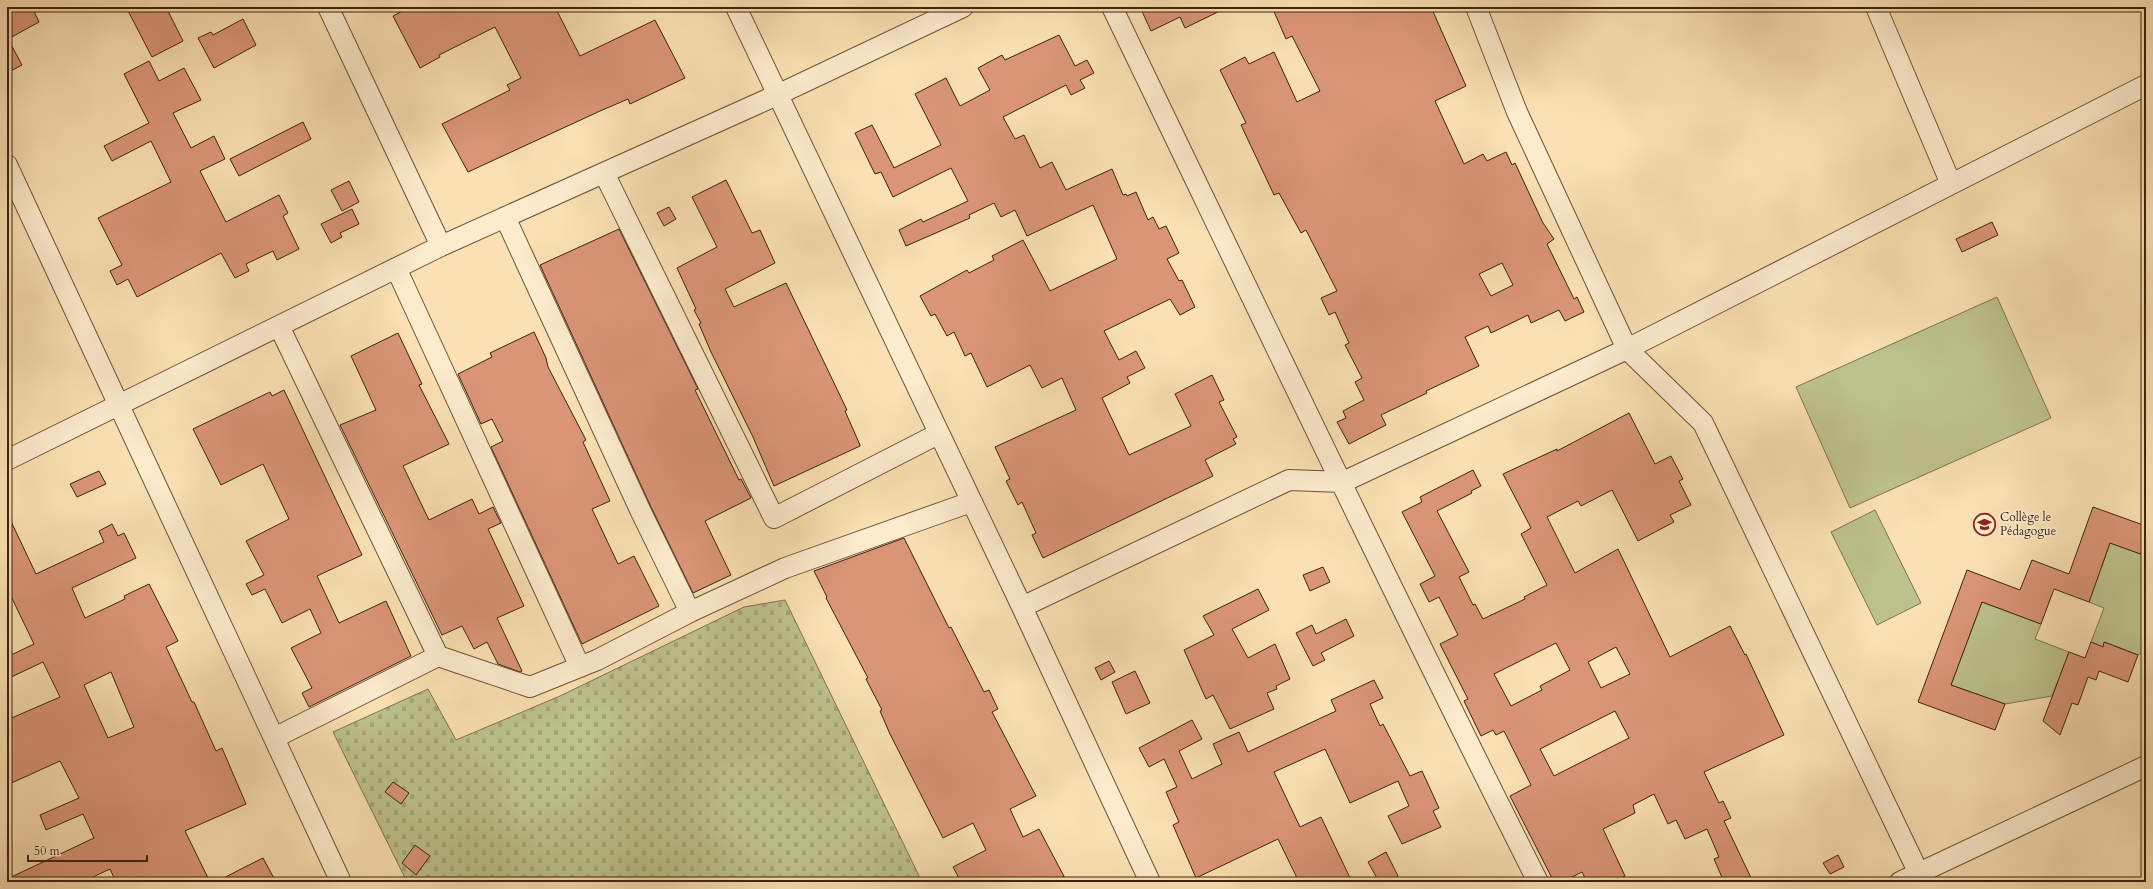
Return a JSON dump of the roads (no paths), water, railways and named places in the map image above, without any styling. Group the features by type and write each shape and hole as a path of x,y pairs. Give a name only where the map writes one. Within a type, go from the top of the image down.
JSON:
{"street":[{"path":"328,7 441,246"},
{"path":"736,7 938,434 1022,607 1150,882"},
{"path":"7,460 441,246 777,95 962,7"},
{"path":"1112,7 1342,482 1419,645 1538,882"},
{"path":"1476,7 1517,112 1627,349 1702,423 1921,878"},
{"path":"1876,7 1951,184"},
{"path":"1022,607 1289,480 1342,482 1627,349 2146,85"},
{"path":"7,165 341,882"},
{"path":"604,173 774,518 938,434"},
{"path":"505,218 638,505 690,612"},
{"path":"396,268 580,667"},
{"path":"279,326 438,656"},
{"path":"274,738 438,656 530,687 597,660 690,612 785,568 971,502"},
{"path":"1900,882 1921,878 2146,766"}],"place":[{"name":"Collège le Pédagogue","path":"1984,524"}]}
